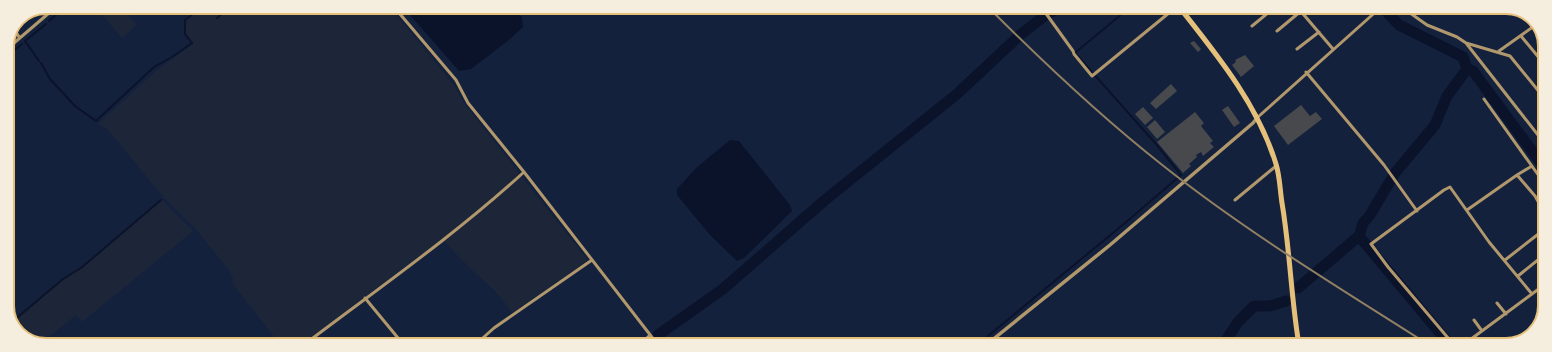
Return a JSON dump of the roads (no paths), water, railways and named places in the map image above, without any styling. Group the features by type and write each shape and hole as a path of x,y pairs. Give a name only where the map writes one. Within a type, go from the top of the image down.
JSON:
{"highway":[{"path":"1185,14 1236,82 1258,117 1276,166 1284,217 1293,306 1298,338"}],"street":[{"path":"15,43 48,14"},
{"path":"400,14 456,80 468,103 524,172 653,338"},
{"path":"1047,14 1092,76 1168,14"},
{"path":"1252,26 1267,14"},
{"path":"1277,31 1298,14"},
{"path":"1304,14 1333,49"},
{"path":"995,338 1110,245 1253,123 1306,72 1373,14"},
{"path":"1411,14 1427,25 1457,37 1466,43 1487,50 1499,51 1510,56 1538,90"},
{"path":"1499,51 1532,27"},
{"path":"1297,49 1319,32"},
{"path":"16,33 20,38"},
{"path":"1521,36 1538,57"},
{"path":"1466,43 1538,136"},
{"path":"1306,72 1417,210"},
{"path":"1484,99 1538,174"},
{"path":"1235,200 1276,166"},
{"path":"1467,210 1532,166"},
{"path":"313,338 365,298 417,262 524,172"},
{"path":"1517,175 1538,201"},
{"path":"1448,338 1388,267 1371,244 1450,187 1504,260 1532,294"},
{"path":"1504,260 1538,234"},
{"path":"483,338 494,328 592,260"},
{"path":"1518,276 1538,260"},
{"path":"1473,338 1538,290"},
{"path":"365,298 398,338"},
{"path":"1497,303 1506,314"},
{"path":"1474,320 1482,331"},
{"path":"647,338 650,335"}],"waterway":[{"path":"49,21 57,14"},
{"path":"172,57 192,43 185,34 185,20 193,14"},
{"path":"217,18 221,14"},
{"path":"658,335 723,289 825,200 957,94 1020,35 1047,14"},
{"path":"985,338 1181,175 1156,144 1076,54 1076,52 1122,14"},
{"path":"1389,14 1399,25 1463,57 1467,69 1473,71 1538,159"},
{"path":"25,41 46,24"},
{"path":"25,41 39,61"},
{"path":"14,50 22,44"},
{"path":"41,63 50,79 75,106 96,121 154,67 170,58"},
{"path":"1298,288 1359,236 1363,223 1370,215 1395,173 1435,125 1447,96 1467,69"},
{"path":"16,318 63,279 81,268 161,200"},
{"path":"1359,236 1444,338"},
{"path":"1228,338 1238,322 1254,306 1270,306 1286,301"}],"railway":[{"path":"995,14 1094,108 1138,146 1193,189 1292,258 1418,338"}]}
